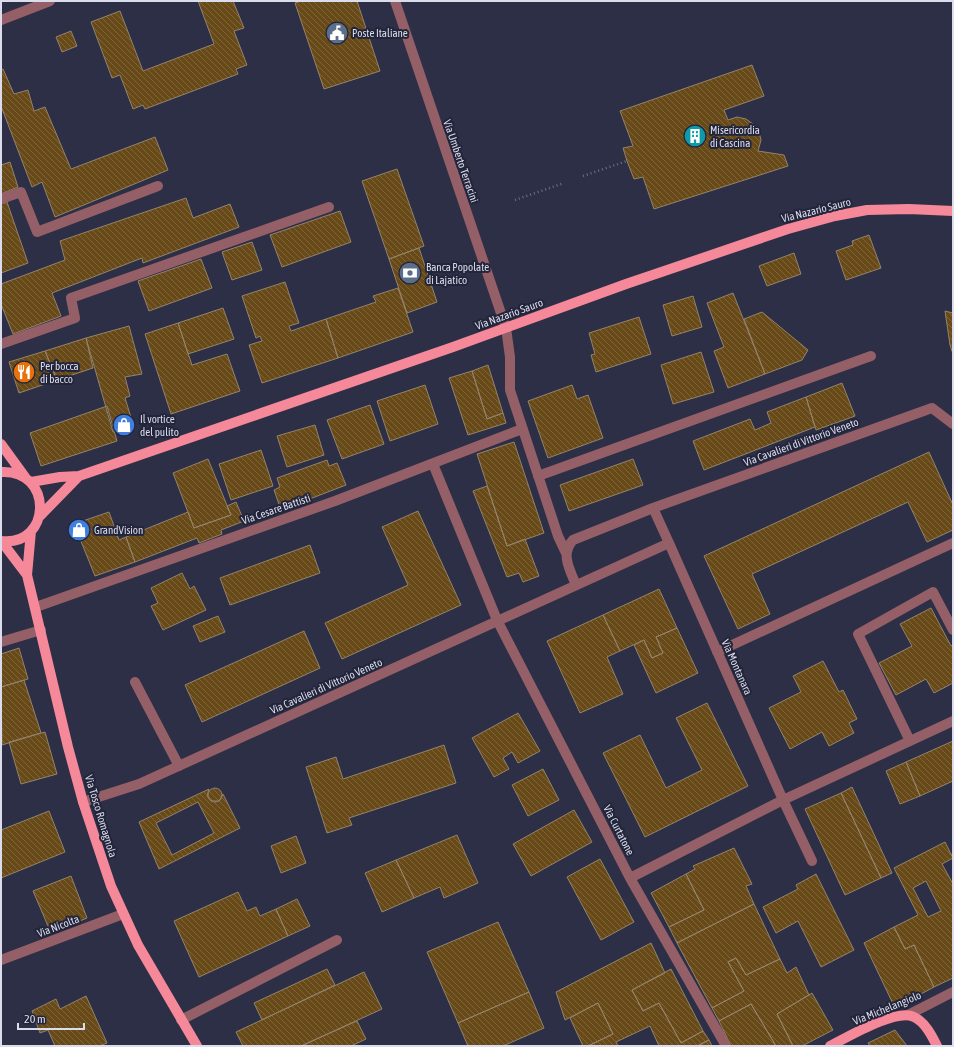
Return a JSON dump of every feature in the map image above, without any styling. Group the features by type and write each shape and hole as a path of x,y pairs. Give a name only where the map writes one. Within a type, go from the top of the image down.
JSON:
{"main road":[{"name":"Via Nazario Sauro","path":"28,480 79,476 788,229 835,216 887,209 953,211"},
{"path":"1,444 38,492 41,504 40,516"},
{"path":"1,472 11,472 28,480"},
{"name":"Via Nazario Sauro","path":"40,516 79,476"},
{"name":"Via Tosco Romagnola","path":"40,516 32,531 27,575 83,802 98,850 123,914 138,945 181,1020 198,1046"},
{"name":"Via Tosco Romagnola","path":"1,542 19,540 32,531"},
{"name":"Via Tosco Romagnola","path":"1,542 27,575"},
{"name":"Via Michelangiolo","path":"830,1046 884,1021 901,1015 908,1015"},
{"path":"908,1015 920,1021 937,1046"}],"street":[{"path":"1,20 50,1"},
{"name":"Via Umberto Terracini","path":"395,1 506,328"},
{"path":"1,199 21,192 37,232 158,186"},
{"path":"1,344 75,318 71,298 329,207"},
{"path":"506,328 510,357 510,390 558,536 566,553 576,585"},
{"path":"538,476 871,356"},
{"name":"Via Cavalieri di Vittorio Veneto","path":"566,553 568,545 579,536 932,408 953,424"},
{"name":"Via Cesare Battisti","path":"36,607 335,501 522,429"},
{"name":"Via Curtatone","path":"433,464 497,620 630,878 726,1046"},
{"path":"653,508 669,543"},
{"name":"Via Cavalieri di Vittorio Veneto","path":"83,802 127,789 669,543"},
{"name":"Via Montanara","path":"669,543 783,800 812,861"},
{"path":"717,652 953,543"},
{"path":"910,741 858,634 933,592 953,630"},
{"path":"1,642 41,630"},
{"path":"135,682 179,766"},
{"path":"630,878 783,800 953,721"},
{"name":"Via Nicolta","path":"1,960 123,914"},
{"path":"181,1020 336,940"},
{"name":"Via Michelangiolo","path":"908,1015 953,992"}],"path":[{"path":"583,176 628,160"},
{"path":"515,200 564,183"}],"building":[{"path":"198,1 233,1 244,28 234,31 247,65 236,69 238,74 145,109 143,105 133,109 120,75 112,78 91,22 120,11 143,71 214,44"},
{"name":"Poste Italiane","path":"301,1 357,1 380,71 324,89 295,3"},
{"path":"71,31 77,46 62,52 56,37"},
{"name":"Misericordia di Cascina","path":"752,65 764,96 724,110 728,120 737,117 746,119 753,124 759,132 761,140 758,151 784,155 788,166 654,209 643,177 634,179 627,161 623,148 633,146 620,111"},
{"path":"3,69 14,94 28,90 34,111 45,107 71,169 155,137 168,170 55,217 42,182 32,187 1,106 1,70"},
{"path":"10,162 18,187 1,194 1,165"},
{"path":"397,169 424,246 389,259 362,181"},
{"path":"186,198 193,218 230,204 239,227 143,263 142,258 52,293 61,316 13,334 1,304 1,284 65,260 60,241"},
{"path":"7,202 28,263 1,273 1,204"},
{"path":"340,211 351,242 282,267 270,235"},
{"path":"869,235 881,268 846,280 836,251 853,245 852,241"},
{"path":"252,242 262,270 232,280 222,252"},
{"name":"Banca Popolate di Lajatico","path":"419,248 437,302 407,313 389,259"},
{"path":"794,253 801,274 767,286 759,266"},
{"path":"201,259 212,288 149,311 138,281"},
{"path":"285,282 299,323 289,326 291,331 326,319 338,358 262,383 249,345 262,341 260,336 256,338 242,296"},
{"path":"398,288 413,332 338,358 326,319 376,302 373,296"},
{"path":"733,293 765,374 728,388 714,351 724,347 707,303"},
{"path":"693,296 702,327 672,336 663,305"},
{"path":"223,308 234,339 188,354 178,323"},
{"path":"945,311 953,313 953,354 950,345"},
{"path":"762,312 808,350 802,360 765,374 744,319"},
{"path":"639,317 651,354 596,372 591,355 595,354 589,333"},
{"path":"178,323 192,365 227,354 240,391 171,414 145,334"},
{"path":"129,326 142,374 125,377 130,396 125,398 134,427 113,432 86,338"},
{"path":"86,338 93,368 57,380 45,351"},
{"path":"45,351 57,380 19,393 9,362"},
{"path":"701,352 714,392 673,404 661,365"},
{"path":"488,365 503,413 487,419 472,371"},
{"path":"472,371 487,419 503,413 506,423 468,435 449,378"},
{"path":"842,383 855,416 816,430 806,397"},
{"path":"425,385 438,424 390,441 377,401"},
{"path":"572,385 577,399 588,395 603,438 548,458 528,401"},
{"path":"806,397 815,427 704,470 693,441 750,419 755,430 771,423 767,412"},
{"path":"370,405 384,444 342,459 327,420"},
{"path":"107,406 117,441 41,466 30,433"},
{"path":"315,425 324,455 287,467 277,436"},
{"path":"514,442 544,533 507,546 477,454"},
{"path":"261,450 273,486 231,500 219,464"},
{"path":"929,452 953,505 953,530 927,542 908,502 752,574 770,614 738,629 704,556"},
{"path":"208,459 231,515 194,528 173,473"},
{"path":"633,459 643,485 569,511 560,485"},
{"path":"327,460 329,466 337,463 346,485 281,510 274,490 280,487 277,478"},
{"path":"487,486 507,546 525,539 539,576 523,582 519,573 507,577 473,491"},
{"path":"236,502 244,521 221,530 222,534 199,543 197,538 135,562 126,537 188,512 194,528 231,515 227,506"},
{"path":"418,511 461,605 342,659 325,623 408,585 382,527"},
{"path":"109,512 119,540 126,537 135,562 95,576 74,524"},
{"path":"310,545 320,573 230,605 220,578"},
{"path":"182,573 190,589 194,586 206,610 163,630 151,606 158,603 151,588"},
{"path":"659,589 677,628 656,637 663,653 652,658 644,640 620,651 603,615"},
{"path":"931,608 951,646 953,645 953,683 934,693 926,679 896,695 879,663 912,646 900,624"},
{"path":"603,615 620,651 607,657 623,694 580,713 547,641"},
{"path":"218,616 225,632 200,642 193,626"},
{"path":"677,628 698,673 656,693 634,645 644,640 652,658 663,653 656,637"},
{"path":"304,631 320,668 202,722 185,685"},
{"path":"19,648 28,679 1,687 1,654"},
{"path":"823,661 839,692 843,690 857,719 849,723 854,733 829,746 822,732 790,749 769,708 801,692 793,676"},
{"path":"24,680 41,733 2,745 1,687"},
{"path":"707,703 748,786 645,837 603,753 640,735 666,788 702,770 676,718"},
{"path":"518,713 540,751 518,763 512,752 503,758 509,769 494,777 472,738"},
{"path":"45,732 57,774 21,784 9,742"},
{"path":"953,741 953,781 920,796 906,762"},
{"path":"444,745 456,783 349,818 352,825 327,833 306,767 336,757 343,779"},
{"path":"906,762 920,796 900,804 886,771"},
{"path":"543,769 559,800 528,816 512,785"},
{"path":"852,787 892,873 881,878 841,793"},
{"path":"212,788 218,788 222,792 222,798 218,802 212,802 208,798 208,792"},
{"path":"209,789 207,796 211,801 219,801 223,794 240,828 159,869 139,822","holes":["198,802 214,833 172,855 156,823"]},
{"path":"841,793 881,878 845,895 805,809"},
{"path":"574,810 592,842 531,876 513,844"},
{"path":"49,811 65,852 1,878 1,830"},
{"path":"457,835 478,883 444,898 440,887 414,898 396,860"},
{"path":"296,836 306,863 281,873 271,846"},
{"path":"945,842 953,858 942,864 953,884 953,978 934,987 914,945 905,949 894,927 918,915 894,868","holes":["926,881 941,911 928,917 913,888"]},
{"path":"734,848 752,884 746,886 754,904 677,943 669,927 704,910 686,874 695,869 693,866"},
{"path":"600,859 634,922 601,940 567,877"},
{"path":"396,860 414,898 382,912 365,873"},
{"path":"686,874 704,910 669,927 651,893"},
{"path":"816,874 854,950 821,967 798,921 776,933 763,907 798,889 796,885"},
{"path":"71,876 87,918 51,933 33,891"},
{"path":"238,892 247,911 256,907 260,916 276,909 288,936 199,977 174,921"},
{"path":"297,899 310,926 288,936 276,909"},
{"path":"754,904 780,959 746,975 736,958 728,962 744,991 712,1008 677,943"},
{"path":"498,922 529,992 458,1023 427,952"},
{"path":"894,927 905,949 914,945 934,987 895,1008 864,943"},
{"path":"651,943 665,973 632,990 643,1011 659,1003 681,1043 703,1031 709,1040 697,1046 659,1046 650,1026 616,1042 618,1046 588,1046 613,1034 598,1003 565,1020 556,992"},
{"path":"736,958 746,975 780,959 787,973 796,967 809,995 777,1014 793,1046 776,1046 751,1004 719,1021 712,1008 744,991 728,962"},
{"path":"327,969 335,985 262,1020 254,1003"},
{"path":"671,969 703,1031 681,1043 659,1003 643,1011 632,990"},
{"path":"364,972 382,1009 301,1046 243,1046 236,1032"},
{"path":"529,992 544,1028 503,1046 468,1046 458,1023"},
{"path":"812,993 833,1030 802,1046 793,1046 777,1014"},
{"path":"86,996 107,1043 99,1046 55,1046 48,1030 40,1033 32,1011 56,999 60,1009"},
{"path":"598,1003 613,1034 588,1046 583,1046 570,1018"},
{"path":"751,1004 776,1046 731,1046 719,1021"},
{"path":"357,1021 366,1039 351,1046 301,1046"},
{"path":"895,1030 907,1046 870,1046 868,1043"},
{"path":"709,1040 712,1046 697,1046"}],"place":[{"name":"Poste Italiane","path":"337,33"},
{"name":"Misericordia di Cascina","path":"695,136"},
{"name":"Banca Popolate di Lajatico","path":"410,273"},
{"name":"Per bocca di bacco","path":"24,372"},
{"name":"Il vortice del pulito","path":"124,425"},
{"name":"GrandVision","path":"79,530"}]}
